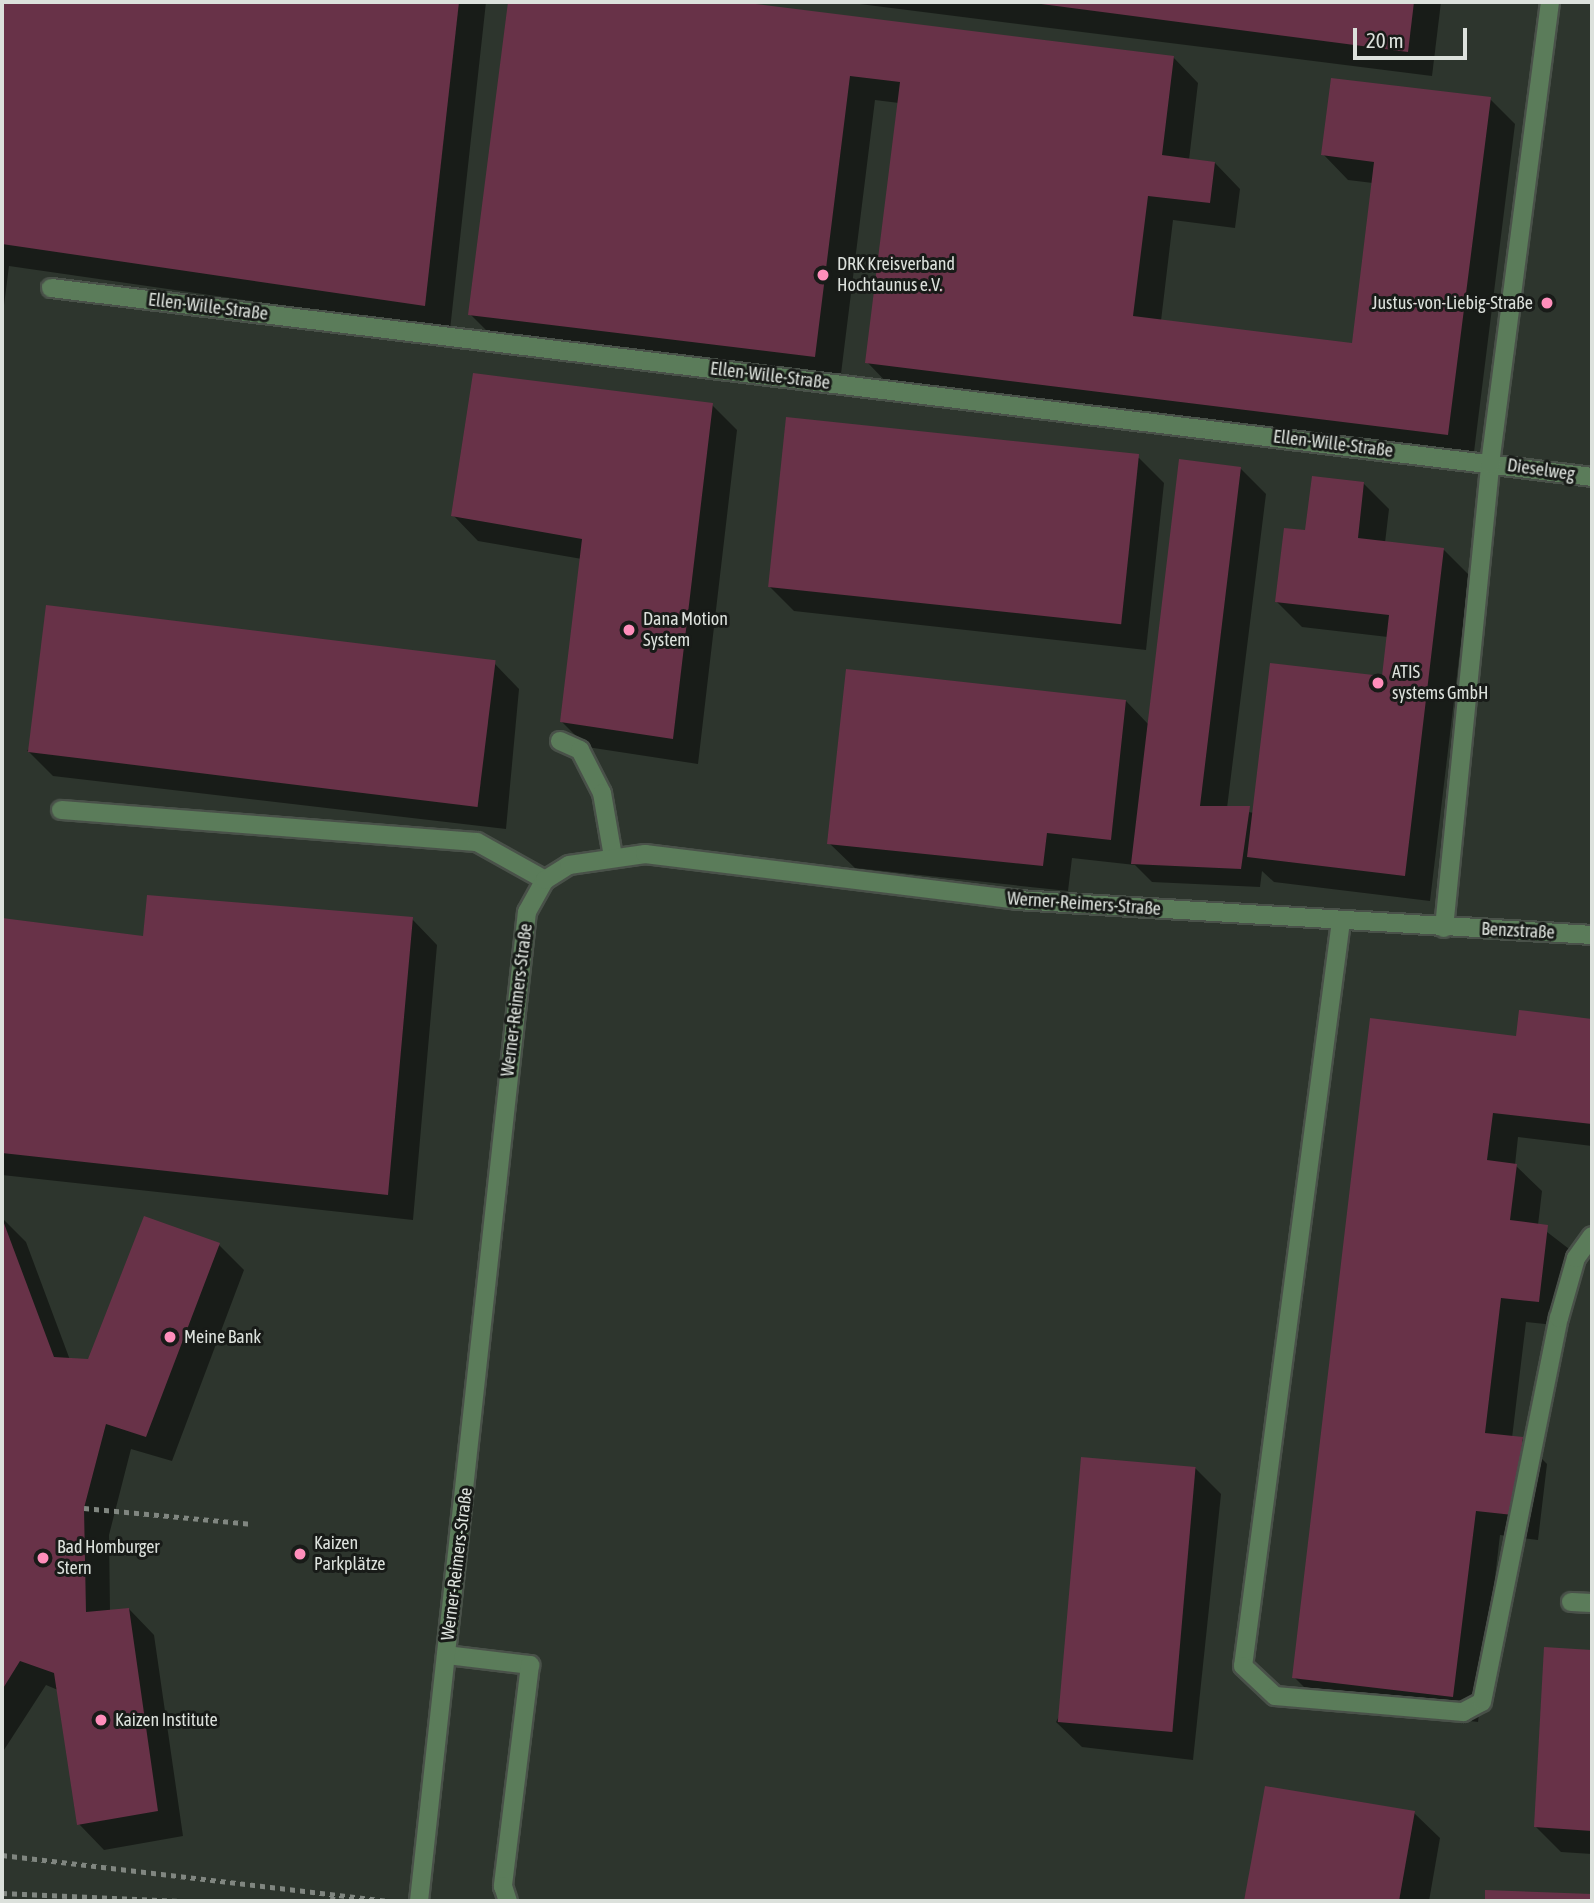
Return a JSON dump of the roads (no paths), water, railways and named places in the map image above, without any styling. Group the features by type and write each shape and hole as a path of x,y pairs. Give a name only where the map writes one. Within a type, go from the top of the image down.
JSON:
{"street":[{"path":"1444,928 1490,464 1550,2"},
{"name":"Ellen-Wille-Straße","path":"51,288 1490,464"},
{"name":"Dieselweg","path":"1490,464 1592,477"},
{"path":"560,741 580,750 602,793 613,858"},
{"path":"61,810 477,842 545,880"},
{"name":"Werner-Reimers-Straße","path":"419,1901 527,912 545,880 569,865 613,858 731,863 1017,900 1444,928"},
{"path":"1341,921 1243,1666 1275,1696 1463,1712 1482,1702 1533,1472 1559,1318 1576,1258 1592,1236"},
{"name":"Benzstraße","path":"1444,928 1592,935"},
{"path":"1571,1602 1592,1603"},
{"path":"446,1655 530,1665 503,1886 508,1901"}],"place":[{"name":"DRK Kreisverband Hochtaunus e.V.","path":"823,275"},
{"name":"Justus-von-Liebig-Straße","path":"1547,303"},
{"name":"Dana Motion System","path":"629,630"},
{"name":"ATIS systems GmbH","path":"1378,683"},
{"name":"Meine Bank","path":"170,1337"},
{"name":"Kaizen Parkplätze","path":"300,1554"},
{"name":"Bad Homburger Stern","path":"43,1558"},
{"name":"Kaizen Institute","path":"101,1720"}]}
